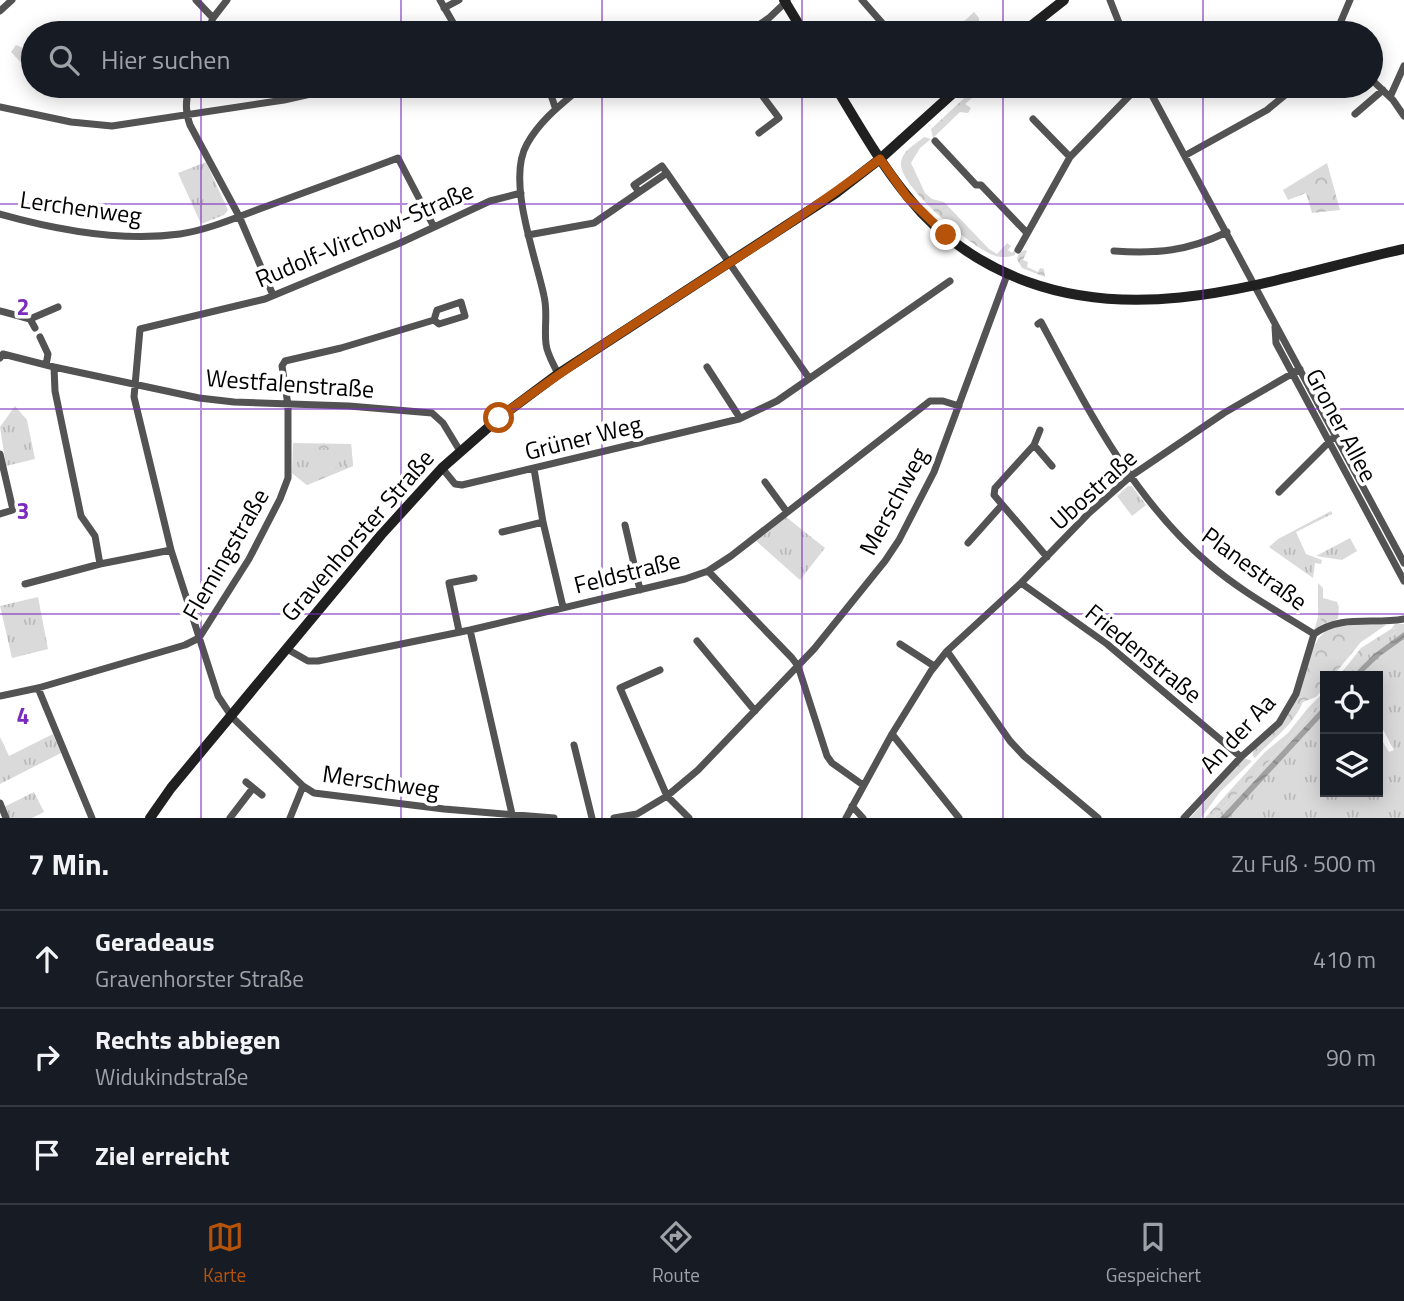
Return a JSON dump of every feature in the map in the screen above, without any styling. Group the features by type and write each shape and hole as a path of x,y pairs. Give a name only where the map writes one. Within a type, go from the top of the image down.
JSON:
{"main road":[{"path":"1037,21 1064,0"},
{"path":"786,1 797,21"},
{"path":"842,98 880,159 926,218 971,255 1007,275 1065,293 1109,300 1179,298 1254,286 1404,249"},
{"name":"Gravenhorster Straße","path":"150,818 171,789 388,527 460,451 558,374 836,193 880,159 948,98"}],"street":[{"path":"196,0 213,18"},
{"path":"212,21 227,0"},
{"path":"440,0 452,21"},
{"path":"444,8 459,0"},
{"path":"862,0 880,21"},
{"path":"1110,0 1118,21"},
{"path":"1341,21 1350,0"},
{"path":"0,11 9,1"},
{"path":"765,21 786,1"},
{"path":"1390,97 1404,66"},
{"path":"1383,90 1404,116"},
{"path":"186,98 187,116 239,216 272,295"},
{"path":"0,107 71,122 112,126 293,98"},
{"path":"552,98 555,107"},
{"path":"558,374 546,347 545,299 528,235 521,193 521,165 526,146 555,107 567,98"},
{"path":"759,133 779,118 764,98"},
{"path":"1018,250 1070,157 1127,98"},
{"name":"Groner Allee","path":"1154,98 1275,323 1297,372 1404,581"},
{"path":"1186,155 1267,110 1282,98"},
{"path":"1355,114 1374,98"},
{"path":"1033,119 1070,157"},
{"path":"935,141 976,185 981,185 1027,233"},
{"name":"Lerchenweg","path":"0,214 39,225 134,236 182,234 398,158 434,227"},
{"path":"528,235 594,223 667,173 809,377"},
{"name":"Rudolf-Virchow-Straße","path":"140,329 265,299 400,243 490,201 521,193"},
{"path":"1114,251 1165,252 1201,244 1227,232"},
{"name":"Merschweg","path":"614,818 637,814 667,796 706,762 798,666 886,561 934,472 1007,275"},
{"name":"Grüner Weg","path":"442,468 455,484 462,485 740,418 777,401 950,281"},
{"path":"0,311 30,319 58,307"},
{"path":"30,319 35,328"},
{"name":"Flemingstraße","path":"199,638 248,559 280,499 288,478 288,405 282,366 289,359 341,348 433,320"},
{"name":"Planestraße","path":"1038,324 1041,322 1084,402 1158,513 1208,564 1314,634"},
{"name":"Merschweg","path":"140,329 134,397 171,550 218,696 232,717 303,786 321,794 444,809 554,818"},
{"path":"40,337 48,354 81,516 95,536 100,564"},
{"name":"Westfalenstraße","path":"0,358 3,354 199,398 432,412 443,423 460,451"},
{"path":"706,367 740,418"},
{"name":"Ubostraße","path":"846,818 892,734 934,666 947,651 1131,476 1224,413 1297,372"},
{"name":"Feldstraße","path":"287,649 309,662 318,661 470,630 708,571 930,401 943,401 959,406"},
{"path":"1040,430 1034,446 995,488 994,495 1047,557"},
{"path":"1279,492 1332,438"},
{"name":"Groner Allee","path":"1332,438 1404,563"},
{"path":"1034,446 1052,466"},
{"path":"0,454 13,510 0,514"},
{"path":"534,469 563,607"},
{"path":"765,482 788,512"},
{"path":"968,543 1001,506"},
{"path":"502,532 543,522"},
{"path":"625,524 640,590"},
{"path":"25,584 100,564 171,550"},
{"path":"708,571 798,666 827,756 832,763 863,785"},
{"path":"459,631 449,583 474,578"},
{"name":"Friedenstraße","path":"1021,583 1107,644 1241,757"},
{"path":"1314,634 1331,624 1344,621 1404,619"},
{"path":"470,630 512,814"},
{"name":"An der Aa","path":"1184,818 1241,757 1279,723 1296,694 1314,634"},
{"path":"0,696 38,688 185,645 199,638"},
{"path":"697,642 755,711"},
{"path":"900,644 934,666"},
{"path":"947,651 1010,741 1098,818"},
{"path":"660,670 620,688 667,796 689,818"},
{"path":"38,688 92,818"},
{"path":"892,734 959,818"},
{"path":"574,746 592,818"},
{"path":"246,782 262,795"},
{"path":"290,818 303,786"},
{"path":"230,818 253,788"},
{"path":"0,803 6,818"},
{"path":"852,806 863,818"}],"green space":[{"path":"974,12 979,18 979,21 964,21"},
{"path":"16,45 21,47 21,63 11,52"},
{"path":"964,98 972,98 965,104 971,108 968,113 960,112 933,138 931,129"},
{"path":"924,137 931,139 920,148 911,163 925,193 932,199 944,202 989,249 997,254 1007,243 1011,246 1008,250 1012,253 1016,248 1015,255 998,257 972,242 940,216 912,187 904,174 902,159 906,152"},
{"path":"206,162 228,210 224,215 201,224 178,173"},
{"path":"1327,163 1340,210 1312,213 1306,193 1288,200 1283,190"},
{"path":"1024,250 1027,251 1023,260 1028,262 1027,267 1038,272 1040,268 1044,269 1045,277 1022,268 1017,259"},
{"path":"15,406 27,420 35,459 6,466 0,427"},
{"path":"293,443 351,444 353,466 307,485 292,473"},
{"path":"300,444 351,444 353,466 307,485 292,473 299,472 307,480 322,474 329,465 339,468 347,464 348,452 342,449 301,447"},
{"path":"1128,486 1132,486 1146,505 1132,516 1117,496"},
{"path":"1331,511 1332,514 1296,532 1306,554 1322,560 1321,564 1315,563 1313,578 1269,547 1278,539"},
{"path":"786,517 825,548 800,580 756,541"},
{"path":"1350,538 1357,551 1342,560 1316,556"},
{"path":"1318,583 1323,588 1323,598 1337,602 1339,607 1337,611 1319,616 1323,624 1314,631 1318,617"},
{"path":"38,597 48,649 12,658 0,606"},
{"path":"1339,607 1338,619 1323,624 1319,616 1323,611 1337,611"},
{"path":"1347,624 1386,625 1361,642 1337,671 1320,671 1320,693 1303,702 1288,725 1255,758 1253,750 1278,727 1291,710 1314,646 1328,630"},
{"path":"1395,624 1404,624 1404,818 1213,818 1274,756 1320,703 1320,797 1383,797 1383,742 1389,752 1394,750 1383,730 1383,671 1350,671 1367,653 1397,631 1396,628 1391,629"},
{"path":"1397,628 1397,631 1350,671 1343,671 1361,648"},
{"path":"1320,696 1320,703 1274,756 1213,818 1205,818 1264,753 1288,733"},
{"path":"53,734 61,753 0,784 0,737 9,756"},
{"path":"1244,758 1252,761 1220,792 1201,818 1190,818"},
{"path":"34,792 44,812 32,818 8,818 4,807"}],"water":[{"path":"1404,632 1404,639 1364,671 1357,671 1374,654"},
{"path":"1320,710 1320,718 1228,818 1220,818"}],"route":[{"path":"499,418 558,374 810,211 880,159 907,197 946,235"}]}
